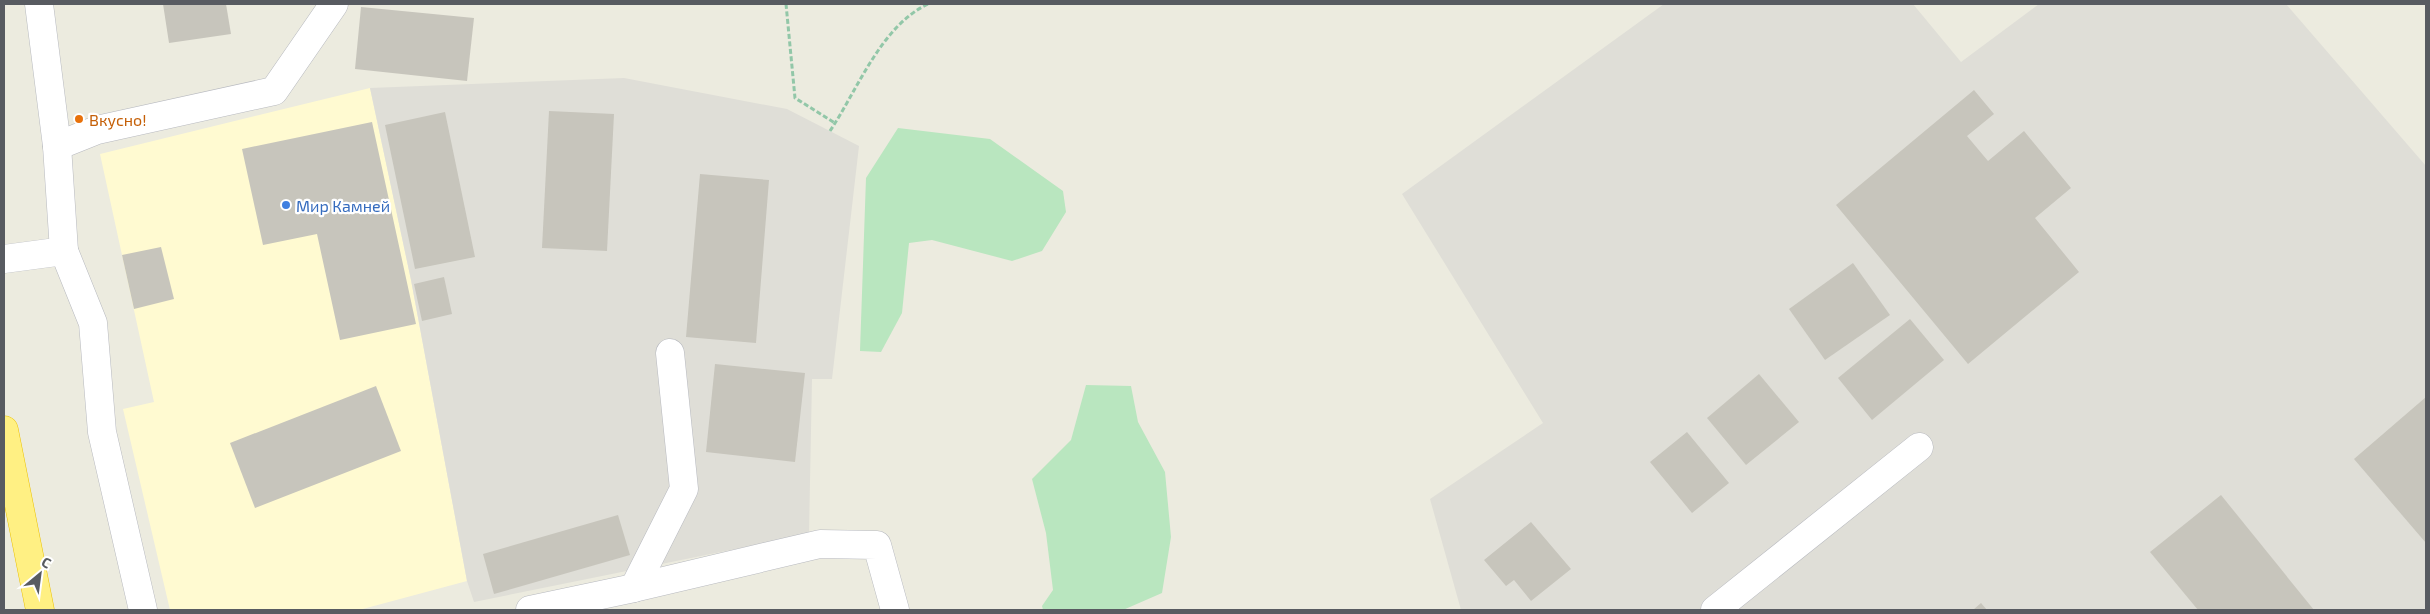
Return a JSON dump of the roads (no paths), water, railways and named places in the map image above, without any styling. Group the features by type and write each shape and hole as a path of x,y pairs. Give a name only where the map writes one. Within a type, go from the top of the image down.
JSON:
{"highway":[{"path":"4,430 40,610"}],"lane":[{"path":"38,4 57,146 64,251 92,323 102,432 143,610"},
{"path":"57,146 97,130 274,91 334,4"},
{"path":"4,259 64,251"},
{"path":"634,588 684,489 670,353"},
{"path":"1715,610 1919,447"},
{"path":"530,610 634,588 820,544 877,545 895,610"}],"place":[{"name":"Вкусно!","path":"79,119"},
{"name":"Мир Камней","path":"286,205"}]}
